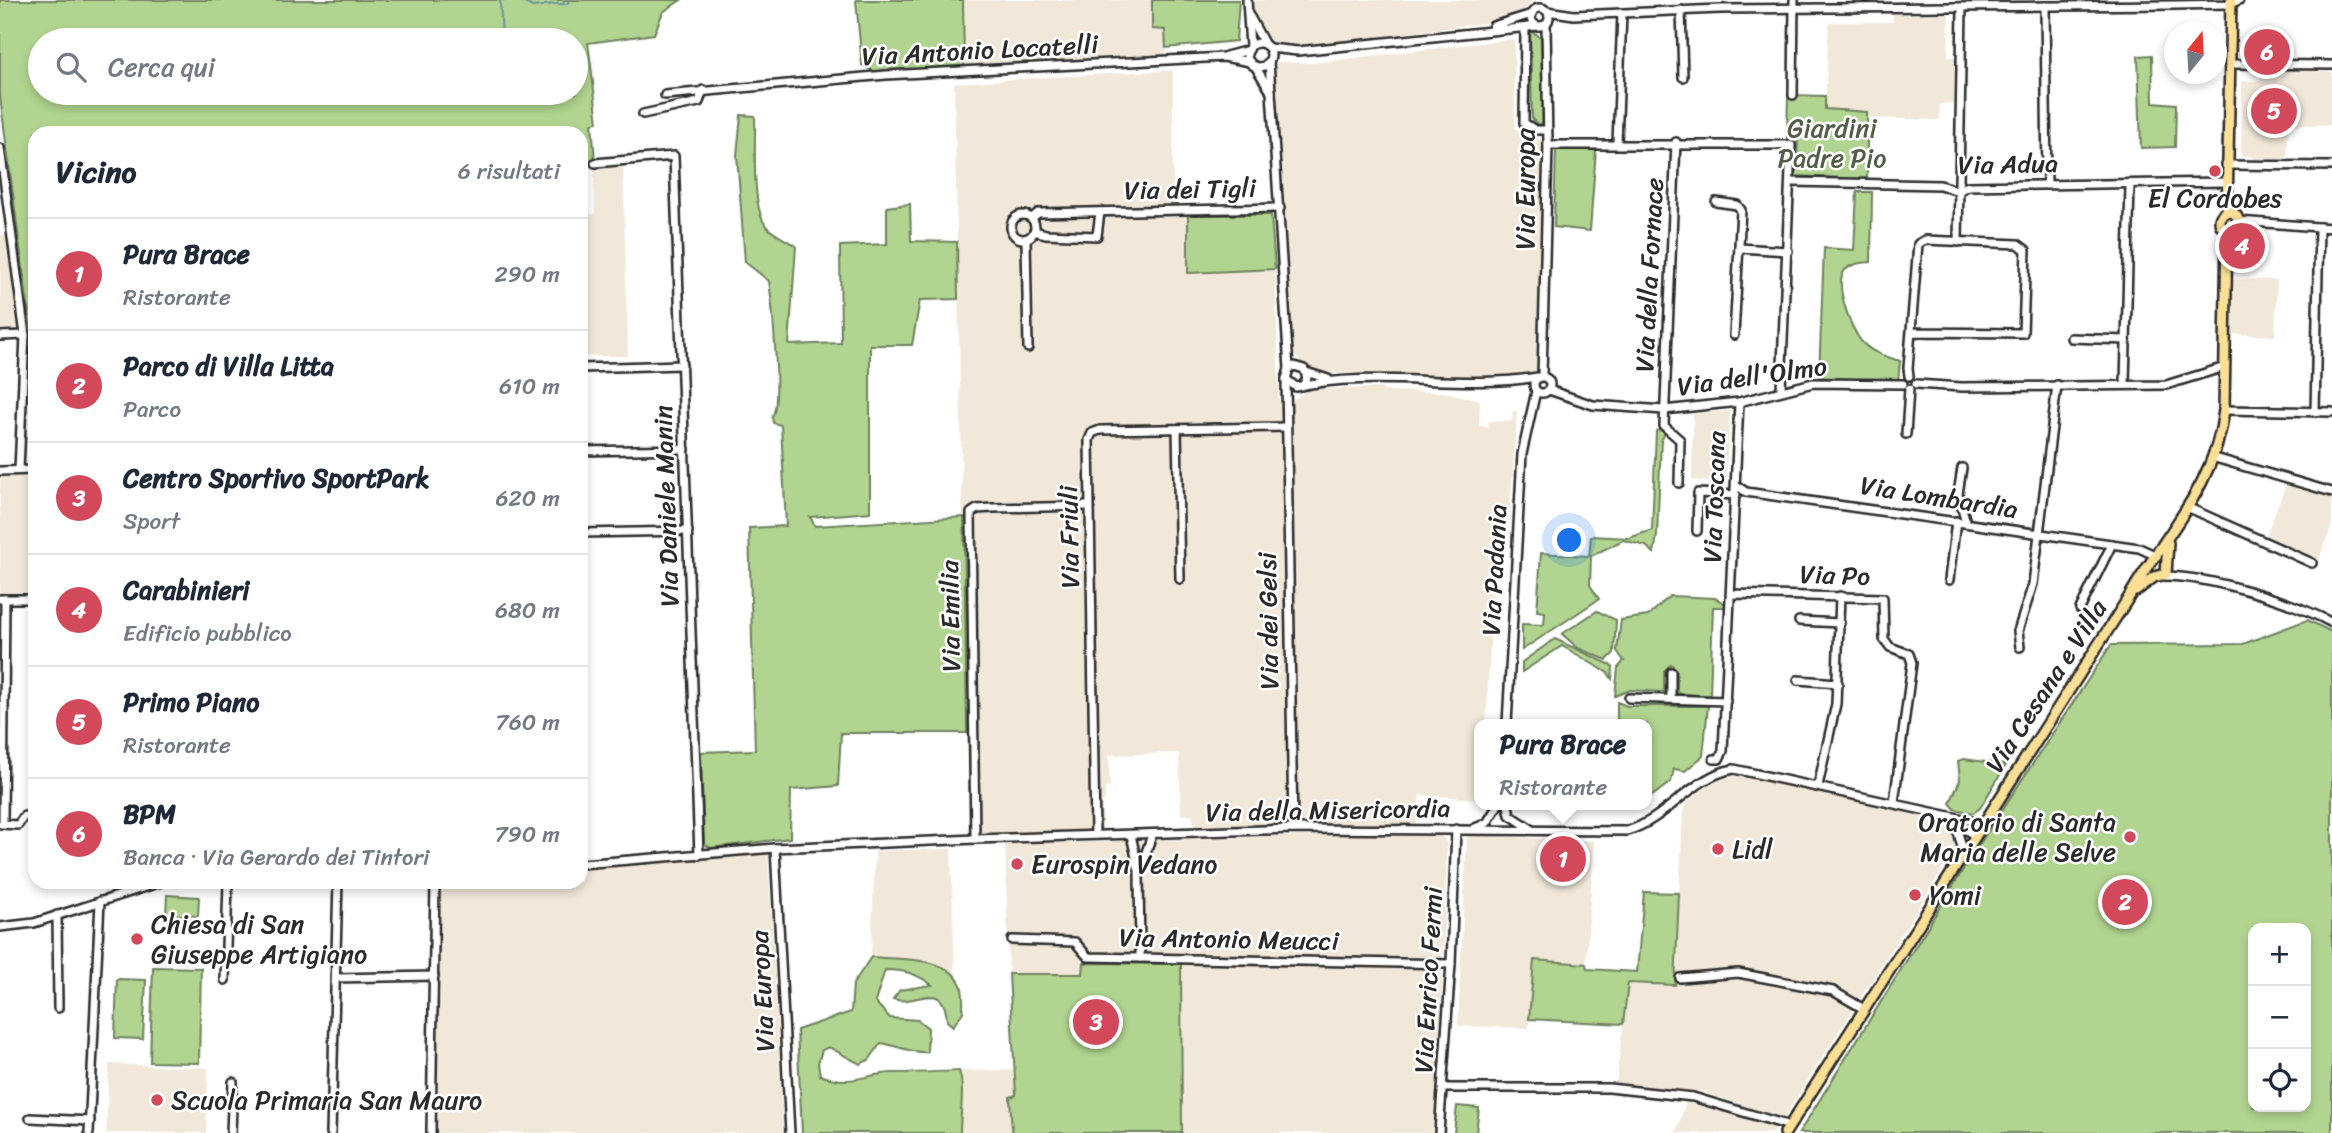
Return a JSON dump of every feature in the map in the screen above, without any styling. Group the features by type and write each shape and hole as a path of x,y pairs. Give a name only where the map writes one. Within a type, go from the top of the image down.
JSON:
{"main road":[{"path":"2227,212 2236,215 2238,221 2233,229 2227,230 2220,221 2227,212 2225,181 2233,1"},
{"name":"Via Cesana e Villa","path":"1788,1129 1963,851 2129,597 2158,561 2169,536 2216,458 2224,410 2227,230"},
{"path":"2158,561 2159,577"},
{"name":"Via Cesana e Villa","path":"2129,597 2159,577 2158,561"}],"street":[{"path":"1247,0 1252,64 1273,95"},
{"path":"1541,0 1532,22 1544,25"},
{"name":"Via Europa","path":"1541,0 1546,10 1544,25 1548,145 1544,378"},
{"path":"1843,0 1843,9"},
{"path":"1895,0 1895,9"},
{"path":"1470,32 1546,10 1574,15 1794,4 1843,9 1895,9 2233,1"},
{"path":"1793,95 1794,4"},
{"path":"2045,6 2047,185"},
{"path":"1958,242 1962,8"},
{"path":"1681,10 1683,77"},
{"path":"1248,13 1267,46 1270,60 1286,347 1289,369 1303,369"},
{"path":"1618,144 1622,13"},
{"path":"1252,64 1264,66 1270,60 1298,51 1525,28 1574,15"},
{"path":"1525,28 1524,123 1535,130 1547,130"},
{"path":"1511,29 1523,34 1525,39"},
{"name":"Via Antonio Locatelli","path":"665,95 740,86 1224,57 1250,48 1267,46 1298,51"},
{"name":"Via Antonio Locatelli","path":"1224,57 1252,64"},
{"path":"2229,64 2332,65"},
{"path":"643,114 699,102 703,90"},
{"path":"1548,145 1676,142 1791,145 1781,390"},
{"name":"Via della Fornace","path":"1664,410 1676,142"},
{"path":"0,148 25,335 19,470"},
{"name":"Via Daniele Manin","path":"595,163 674,156 699,855"},
{"path":"2226,165 2332,166"},
{"name":"Via Adua","path":"1791,182 1940,185 1958,191 1968,186 2225,181"},
{"path":"2125,384 2130,184"},
{"path":"1716,202 1740,207 1734,335"},
{"name":"Via dei Tigli","path":"1028,348 1026,240 1012,233 1010,227 1019,215 1032,218 1038,213 1280,208"},
{"name":"Via dei Tigli","path":"1034,231 1097,236 1100,212"},
{"path":"1026,240 1034,231 1032,218"},
{"path":"2238,221 2332,228"},
{"path":"2315,412 2319,227"},
{"path":"0,230 10,230"},
{"path":"1906,434 1910,386 1909,376 1911,332 1916,249 1920,241 2018,244 2026,250 2023,333 1911,332"},
{"path":"1739,248 1788,251"},
{"path":"0,336 25,335"},
{"path":"2071,338 2126,340"},
{"path":"1286,347 1303,369 1317,377 1346,381"},
{"path":"588,368 682,365"},
{"name":"Via dell'Olmo","path":"1536,390 1593,405 1664,410 1739,402 1813,383 1962,387 2179,383 2225,367"},
{"name":"Via dei Gelsi","path":"1289,369 1286,379 1286,427 1293,829"},
{"path":"1286,412 1300,385 1303,369"},
{"path":"1544,378 1547,391"},
{"path":"1286,379 1300,385 1346,381 1506,382 1544,378 1565,397"},
{"name":"Via Padania","path":"1507,719 1521,454 1536,390 1534,384 1544,378"},
{"path":"1506,382 1536,390"},
{"path":"2020,647 2018,631 2033,584 2057,385"},
{"name":"Via Padania","path":"1530,419 1547,391"},
{"name":"Via Toscana","path":"1714,759 1719,759 1723,751 1739,402"},
{"path":"1664,410 1664,426 1680,440 1679,483"},
{"path":"2224,410 2332,412"},
{"name":"Via Friuli","path":"1095,835 1089,506 1089,440 1092,433 1100,430 1286,427"},
{"path":"1177,429 1180,579"},
{"path":"588,451 685,449"},
{"path":"2216,458 2332,492"},
{"path":"1962,468 1958,494 1966,522"},
{"path":"0,471 28,470"},
{"name":"Via Lombardia","path":"1736,485 1746,492 2139,548 2181,577"},
{"path":"1697,531 1698,493 1735,495"},
{"name":"Via Emilia","path":"975,839 971,513 977,509 992,508 1089,506"},
{"path":"2187,507 2312,563"},
{"path":"1949,580 1956,521"},
{"path":"588,533 688,531"},
{"path":"2080,609 2112,544"},
{"path":"2159,577 2181,577 2284,601 2332,623"},
{"name":"Via Po","path":"1731,594 1883,598 1884,639 1912,659 1894,803"},
{"path":"1818,786 1834,717 1838,683 1840,596"},
{"path":"28,599 3,599 1,823 18,825 24,816 28,816"},
{"path":"1799,621 1840,623"},
{"path":"1671,672 1671,699"},
{"path":"1798,680 1838,683"},
{"path":"1629,698 1726,701"},
{"name":"Via della Misericordia","path":"588,863 775,848 1095,835 1293,829 1619,831 1643,827 1704,780 1734,769 1982,823"},
{"path":"1475,829 1487,822 1494,810"},
{"path":"1498,810 1502,830"},
{"path":"1502,830 1507,810"},
{"path":"1509,810 1510,815 1534,830"},
{"path":"1943,813 1956,825 1974,835"},
{"path":"1956,825 1963,851"},
{"name":"Via Enrico Fermi","path":"1439,1133 1451,964 1456,829"},
{"path":"1131,835 1139,871 1140,958"},
{"path":"1139,871 1152,835"},
{"name":"Via Europa","path":"775,848 790,1133"},
{"path":"0,927 34,923 137,889"},
{"path":"225,980 228,889"},
{"path":"331,1133 338,889"},
{"path":"431,1133 435,889"},
{"path":"89,1133 100,901"},
{"path":"57,915 58,1008"},
{"name":"Via Antonio Meucci","path":"1012,940 1075,942 1088,957 1451,964"},
{"path":"1680,978 1738,973 1833,991 1864,1009"},
{"path":"336,978 434,976"},
{"path":"231,1133 233,1082"},
{"path":"1444,1088 1609,1088 1693,1097 1788,1129"},
{"path":"30,1118 90,1121"}],"shaded area":[{"path":"963,0 1152,0 1152,29 1165,30 1166,56 964,68"},
{"path":"1250,0 1533,0 1516,19 1280,49 1266,39 1251,10"},
{"path":"1893,14 1949,14 1948,57 1955,57 1954,103 1940,104 1939,120 1867,118 1867,112 1825,109 1829,22 1893,22"},
{"path":"1514,39 1515,129 1531,132 1543,142 1538,369 1522,377 1313,373 1294,355 1289,343 1275,67 1278,62 1312,63"},
{"path":"1173,70 1173,204 1188,205 1188,273 1275,269 1279,401 1293,400 1308,389 1383,388 1384,391 1444,392 1480,400 1479,426 1488,427 1488,421 1512,421 1513,410 1517,412 1510,509 1497,511 1486,719 1474,719 1474,799 1420,795 1416,824 1194,829 1193,814 1181,815 1179,753 1109,755 1110,788 1105,788 1105,801 1102,802 1103,833 969,836 954,83"},
{"path":"2260,70 2332,72 2332,125 2288,124 2287,162 2254,161 2253,156 2241,156 2242,81 2260,81"},
{"path":"623,164 628,356 588,356 588,214 595,214 594,165"},
{"path":"0,235 5,235 19,328 16,331 0,332"},
{"path":"2231,279 2277,280 2275,336 2230,334"},
{"path":"1730,411 1725,484 1692,480 1693,414"},
{"path":"28,475 28,595 0,596 0,477"},
{"path":"2287,482 2332,495 2332,525 2318,562 2265,538"},
{"path":"1737,775 1933,818 1953,831 1955,850 1783,1119 1700,1091 1689,1093 1616,1084 1628,983 1675,985 1683,811 1687,802 1716,780"},
{"path":"1438,832 1447,843 1438,1096 1432,1133 1182,1133 1181,964 1084,964 1083,974 1009,974 1005,844"},
{"path":"1467,835 1594,841 1586,964 1534,960 1529,1028 1458,1026"},
{"path":"951,849 955,976 932,963 871,957 875,851"},
{"path":"768,852 783,1133 437,1133 441,889 588,889 588,868"},
{"name":"Scuola Primaria San Mauro","path":"109,1064 208,1068 206,1133 106,1133"},
{"path":"1014,1070 1016,1096 1010,1097 1012,1133 960,1133 959,1098 963,1084 959,1071"},
{"path":"1686,1102 1773,1126 1775,1130 1773,1133 1676,1133"}],"green space":[{"path":"0,0 681,0 663,12 654,34 588,43 598,122 592,123 595,161 588,162 588,126 28,126 28,307 0,97"},
{"path":"856,0 963,0 964,68 877,73 862,65"},
{"path":"1152,0 1239,0 1236,41 1166,48 1165,30 1152,29"},
{"path":"1530,31 1541,37 1543,119 1539,126 1532,119"},
{"path":"2152,55 2153,102 2176,104 2175,147 2141,148 2138,56"},
{"name":"Giardini Padre Pio","path":"1788,95 1825,96 1825,109 1867,112 1867,179 1796,176 1798,139 1787,138"},
{"path":"741,115 755,116 756,191 762,219 771,231 796,246 789,345 841,343 840,246 887,244 887,207 910,204 911,241 957,242 958,299 920,300 912,345 870,345 870,512 810,517 815,526 964,517 967,733 841,733 838,786 791,790 790,838 711,848 704,844 701,752 755,750 749,528 786,526 781,425 773,423 772,416 775,408 776,374 769,281 745,262 737,155"},
{"path":"1556,149 1596,149 1590,231 1554,227"},
{"name":"Giardini Padre Pio","path":"1857,192 1872,192 1871,262 1854,265 1845,270 1841,285 1842,295 1848,317 1861,341 1874,352 1900,361 1898,382 1819,377 1824,248 1854,250"},
{"path":"1188,215 1271,215 1275,269 1188,273"},
{"path":"1656,431 1666,431 1661,441 1654,553 1646,546 1623,540 1591,556 1590,585 1599,599 1522,650 1522,624 1544,625 1545,612 1537,611 1541,553 1589,556 1591,536 1629,538 1652,530"},
{"path":"1670,596 1715,598 1726,604 1726,607 1713,607 1710,696 1677,693 1677,671 1671,664 1664,671 1664,692 1630,690 1615,696 1618,668 1624,661 1617,651 1621,620 1648,616"},
{"path":"1597,611 1616,620 1614,653 1607,660 1578,648 1562,634"},
{"path":"2307,620 2332,632 2332,1133 1799,1133 1975,851 2111,645 2243,644"},
{"path":"1555,639 1609,664 1613,667 1612,679 1608,673 1562,646 1522,672 1522,662"},
{"path":"1617,702 1627,706 1708,706 1703,756 1685,771 1674,769 1671,782 1652,796 1652,719 1617,719"},
{"path":"1964,759 2006,765 1980,808 1973,813 1955,809 1950,803 1960,780 1958,761"},
{"path":"1644,892 1679,893 1675,985 1628,983 1623,1024 1529,1019 1534,960 1586,964 1587,969 1637,972"},
{"path":"167,895 199,897 198,916 166,914"},
{"path":"871,957 908,959 945,968 955,975 961,985 963,1012 953,1026 947,1021 941,1000 935,996 893,999 900,990 932,985 910,973 885,970 875,1002 890,1018 918,1020 928,1028 927,1052 916,1052 881,1043 869,1060 860,1064 829,1047 822,1050 818,1063 820,1075 850,1080 892,1073 959,1071 962,1093 960,1133 802,1133 797,1030 851,1012 853,984"},
{"path":"1084,963 1181,964 1182,1133 1012,1133 1010,1097 1016,1095 1009,974 1083,974"},
{"path":"153,967 201,968 199,1063 150,1062"},
{"path":"117,979 146,980 143,1039 115,1038"},
{"path":"1457,1106 1479,1108 1476,1133 1454,1133"}],"waterway":[{"path":"500,0 501,28"},
{"path":"518,0 531,6"},
{"path":"556,4 567,4 570,0"},
{"path":"545,5 554,4"},
{"path":"532,7 543,6"}],"place":[{"name":"BPM","path":"2267,52"},
{"name":"Primo Piano","path":"2274,111"},
{"name":"El Cordobes","path":"2215,171"},
{"name":"Carabinieri","path":"2242,246"},
{"name":"Oratorio di Santa Maria delle Selve","path":"2130,837"},
{"name":"Lidl","path":"1718,849"},
{"name":"Pura Brace","path":"1563,859"},
{"name":"Eurospin Vedano","path":"1017,864"},
{"name":"Yomi","path":"1915,895"},
{"name":"Parco di Villa Litta","path":"2125,902"},
{"name":"Chiesa di San Giuseppe Artigiano","path":"137,939"},
{"name":"Centro Sportivo SportPark","path":"1096,1022"},
{"name":"Scuola Primaria San Mauro","path":"157,1100"}]}
